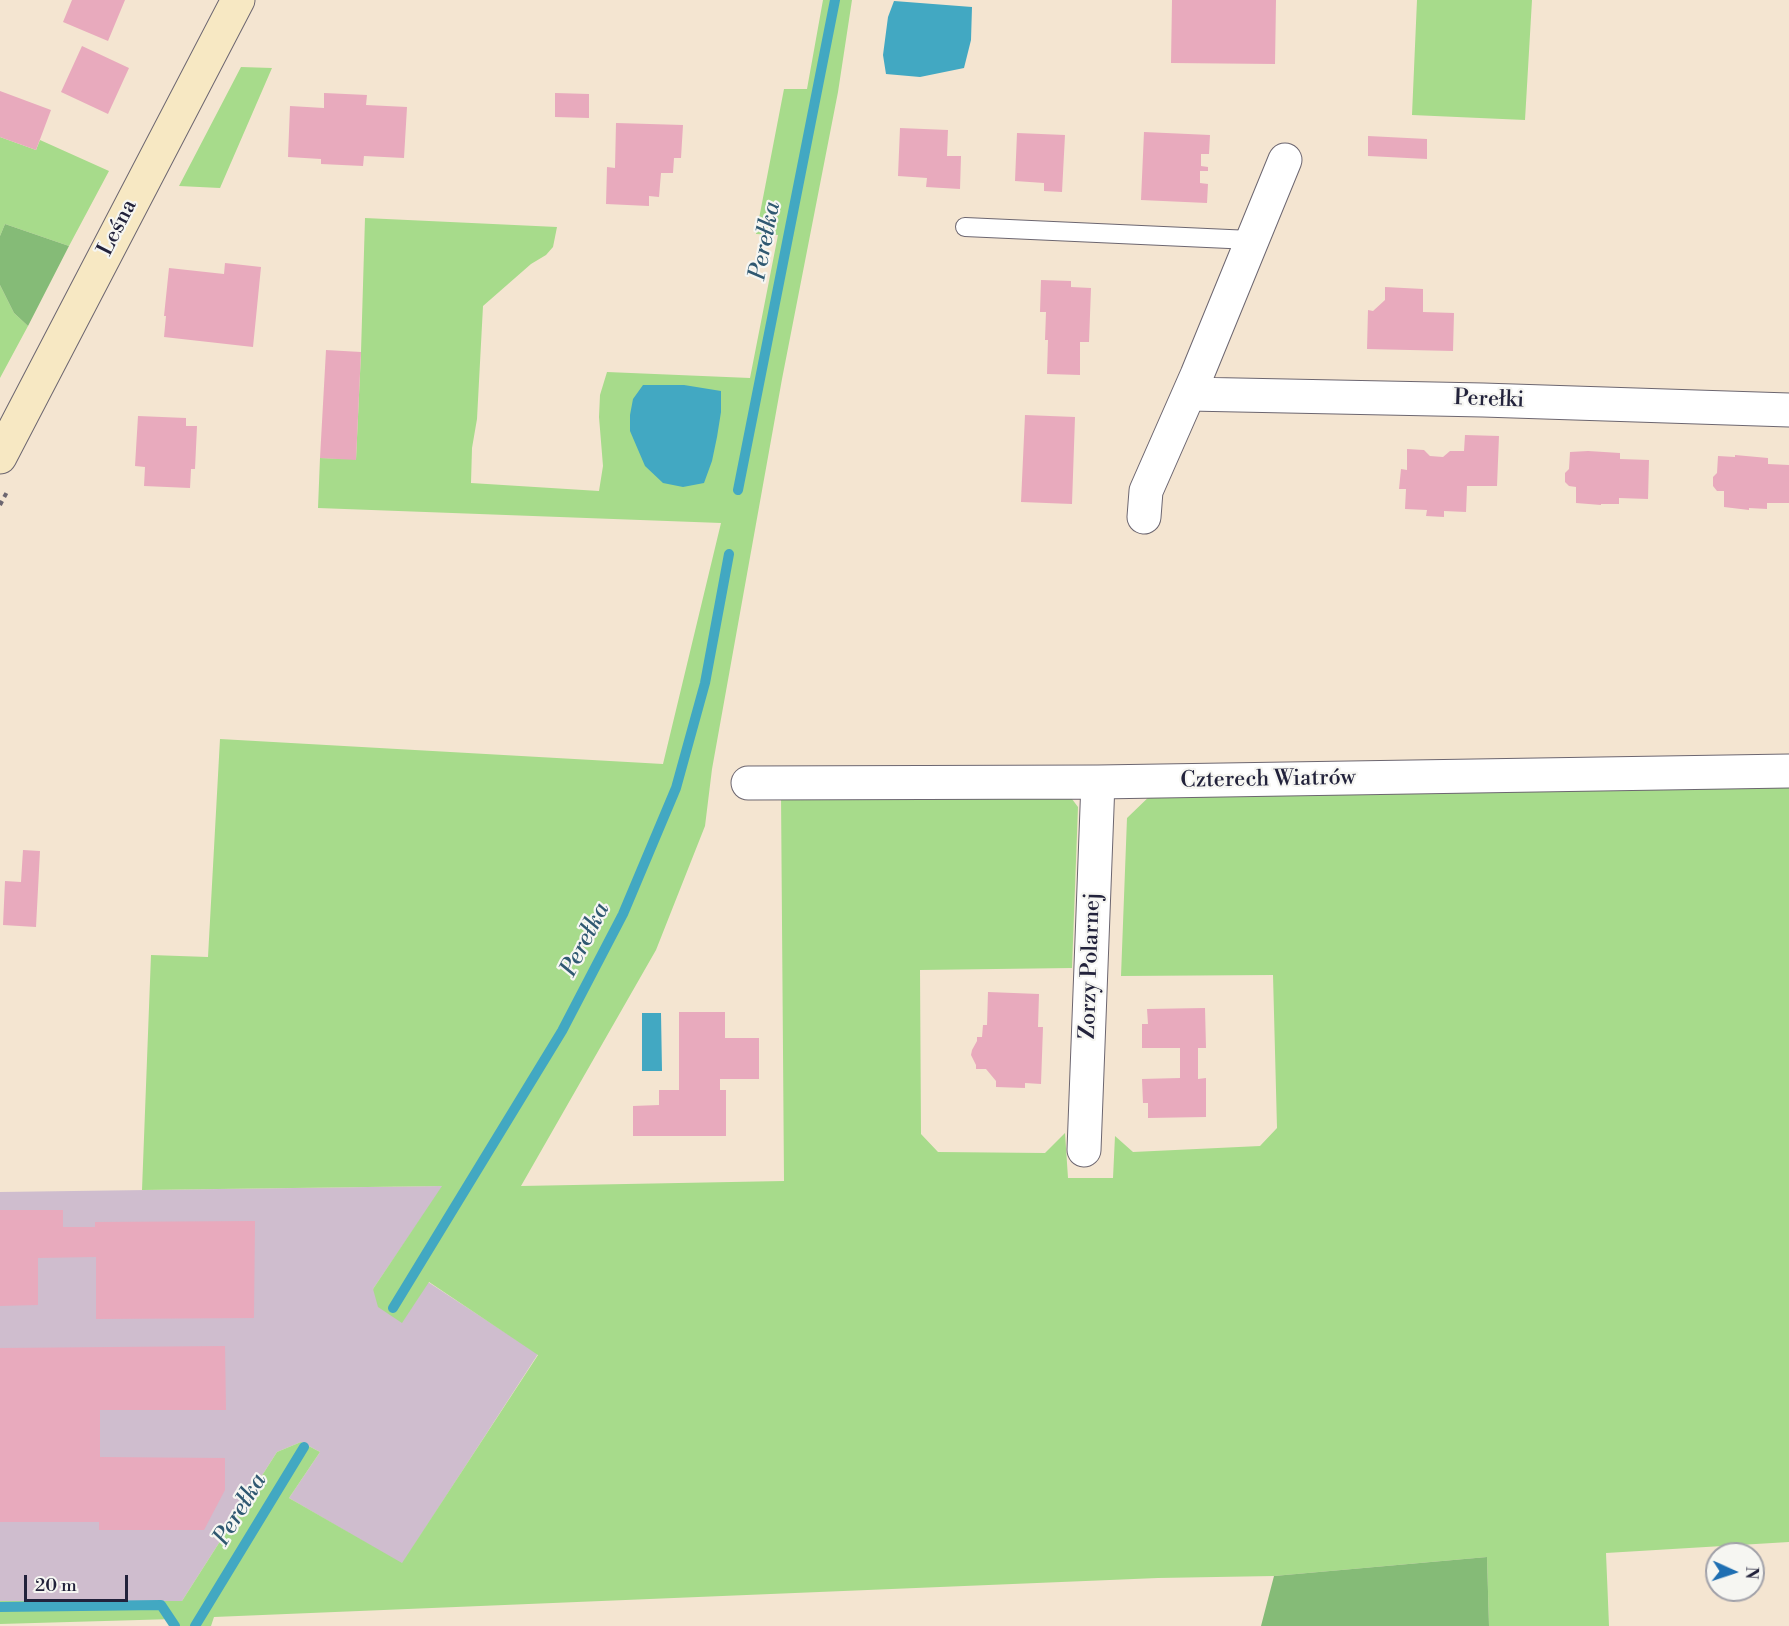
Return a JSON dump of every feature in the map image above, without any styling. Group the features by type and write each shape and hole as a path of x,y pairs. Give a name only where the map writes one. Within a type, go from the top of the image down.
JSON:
{"street":[{"name":"Leśna","path":"0,457 238,0"},
{"path":"1144,517 1146,491 1189,394 1285,160"},
{"name":"Perełki","path":"1189,394 1483,400 1789,410"},
{"name":"Czterech Wiatrów","path":"748,783 1098,782 1789,771"},
{"name":"Zorzy Polarnej","path":"1084,1150 1098,782"}],"lane":[{"path":"965,227 1251,240"}],"shaded area":[{"path":"443,1186 373,1289 402,1322 428,1282 538,1354 402,1564 289,1498 320,1452 301,1442 277,1452 182,1601 0,1601 0,1192"}],"green space":[{"path":"823,0 852,0 838,92 782,379 712,769 705,826 656,950 521,1186 784,1181 781,794 1069,795 1078,807 1072,968 920,970 921,1134 938,1152 1045,1153 1065,1133 1068,1178 1113,1178 1115,1136 1133,1152 1260,1146 1277,1128 1273,975 1121,976 1127,818 1155,791 1789,781 1789,1542 1705,1542 1705,1547 1606,1553 1609,1626 1489,1626 1487,1557 1274,1576 1158,1578 214,1617 211,1626 173,1626 174,1619 0,1624 0,1601 182,1601 277,1452 301,1442 320,1452 289,1498 402,1563 538,1355 429,1282 402,1323 378,1307 373,1289 442,1186 142,1190 151,955 208,957 220,739 663,764 721,523 318,508 320,458 356,459 365,218 557,227 553,247 546,255 531,264 483,306 471,483 599,491 603,466 599,417 600,395 607,372 750,378 778,235 756,234 784,89 807,89"},
{"path":"1417,0 1532,0 1525,120 1412,115"},
{"path":"241,67 272,68 220,188 179,186"},
{"path":"0,137 36,150 40,140 109,171 69,246 5,224 0,236"},
{"path":"5,224 69,246 28,326 14,313 0,285 0,236"},
{"path":"0,285 14,313 28,326 0,378"},
{"path":"1487,1557 1489,1626 1261,1626 1274,1576"}],"water":[{"path":"894,1 972,7 971,40 964,68 920,77 886,74 883,55 888,17"},
{"path":"643,385 684,385 721,391 721,412 717,437 704,483 683,487 663,483 645,466 630,431 633,399"},
{"path":"642,1013 661,1013 662,1071 642,1071"}],"building":[{"path":"72,0 125,0 108,41 63,22"},
{"path":"1172,0 1276,0 1275,64 1171,63"},
{"path":"82,46 129,68 108,114 61,92"},
{"path":"0,91 51,110 36,150 0,137"},
{"path":"324,93 367,95 366,105 407,107 404,158 364,156 363,166 321,164 321,159 288,157 290,106 324,108"},
{"path":"555,93 589,94 589,118 555,117"},
{"path":"616,123 683,125 681,158 674,158 673,173 661,173 659,197 649,196 649,206 606,204 607,167 615,168"},
{"path":"900,128 948,130 947,156 961,156 960,189 926,187 927,178 898,176"},
{"path":"1144,132 1210,135 1209,154 1201,154 1201,166 1208,167 1208,171 1200,171 1200,183 1208,184 1207,203 1141,200"},
{"path":"1017,133 1065,135 1062,192 1044,191 1044,183 1015,181"},
{"path":"1368,136 1427,139 1427,159 1368,156"},
{"path":"225,263 261,267 253,347 164,337 169,268 224,274"},
{"path":"1041,280 1071,281 1071,287 1091,288 1089,342 1080,342 1080,375 1047,374 1048,340 1045,340 1046,312 1040,312"},
{"path":"1385,287 1423,289 1423,312 1454,313 1453,351 1367,349 1368,310 1373,311 1385,300"},
{"path":"326,350 361,352 356,460 320,458"},
{"path":"1025,415 1075,417 1072,504 1021,502"},
{"path":"138,416 186,418 186,426 197,426 195,469 191,469 190,488 144,486 145,467 135,466"},
{"path":"1465,435 1499,436 1497,486 1467,486 1466,512 1444,511 1444,517 1426,516 1427,510 1405,509 1406,489 1399,489 1401,469 1407,470 1407,449 1424,450 1430,456 1443,457 1450,451 1464,451"},
{"path":"1570,452 1620,453 1620,459 1649,460 1648,499 1619,498 1619,504 1601,505 1576,503 1576,487 1569,486 1565,482 1565,473 1569,469"},
{"path":"1735,455 1768,458 1768,464 1789,465 1789,503 1767,503 1767,509 1749,508 1749,510 1724,507 1724,491 1717,491 1713,486 1713,477 1717,473 1718,456 1735,457"},
{"path":"23,850 40,851 36,927 3,925 5,881 21,882"},
{"path":"988,992 1039,994 1038,1027 1043,1027 1041,1084 1025,1083 1025,1088 996,1087 996,1081 986,1069 976,1069 971,1055 977,1037 982,1037 983,1025 987,1025"},
{"path":"1205,1008 1206,1048 1198,1048 1198,1079 1206,1078 1206,1117 1148,1118 1148,1103 1143,1103 1142,1079 1180,1078 1180,1048 1142,1048 1142,1024 1148,1024 1147,1009"},
{"path":"679,1012 725,1012 725,1038 759,1038 759,1079 720,1079 720,1090 726,1090 726,1136 633,1136 633,1106 659,1105 659,1090 679,1090"},
{"path":"0,1210 63,1210 63,1227 95,1227 95,1222 255,1221 254,1318 96,1319 96,1257 38,1258 38,1305 0,1306"},
{"path":"225,1346 226,1410 100,1410 100,1457 225,1458 225,1490 204,1530 99,1530 99,1522 0,1522 0,1348"}],"waterway":[{"name":"Perełka","path":"738,490 835,0"},
{"name":"Perełka","path":"393,1308 562,1031 623,914 676,788 705,683 729,554"},
{"name":"Perełka","path":"195,1626 304,1447"},
{"path":"0,1607 161,1605 175,1626"}]}
